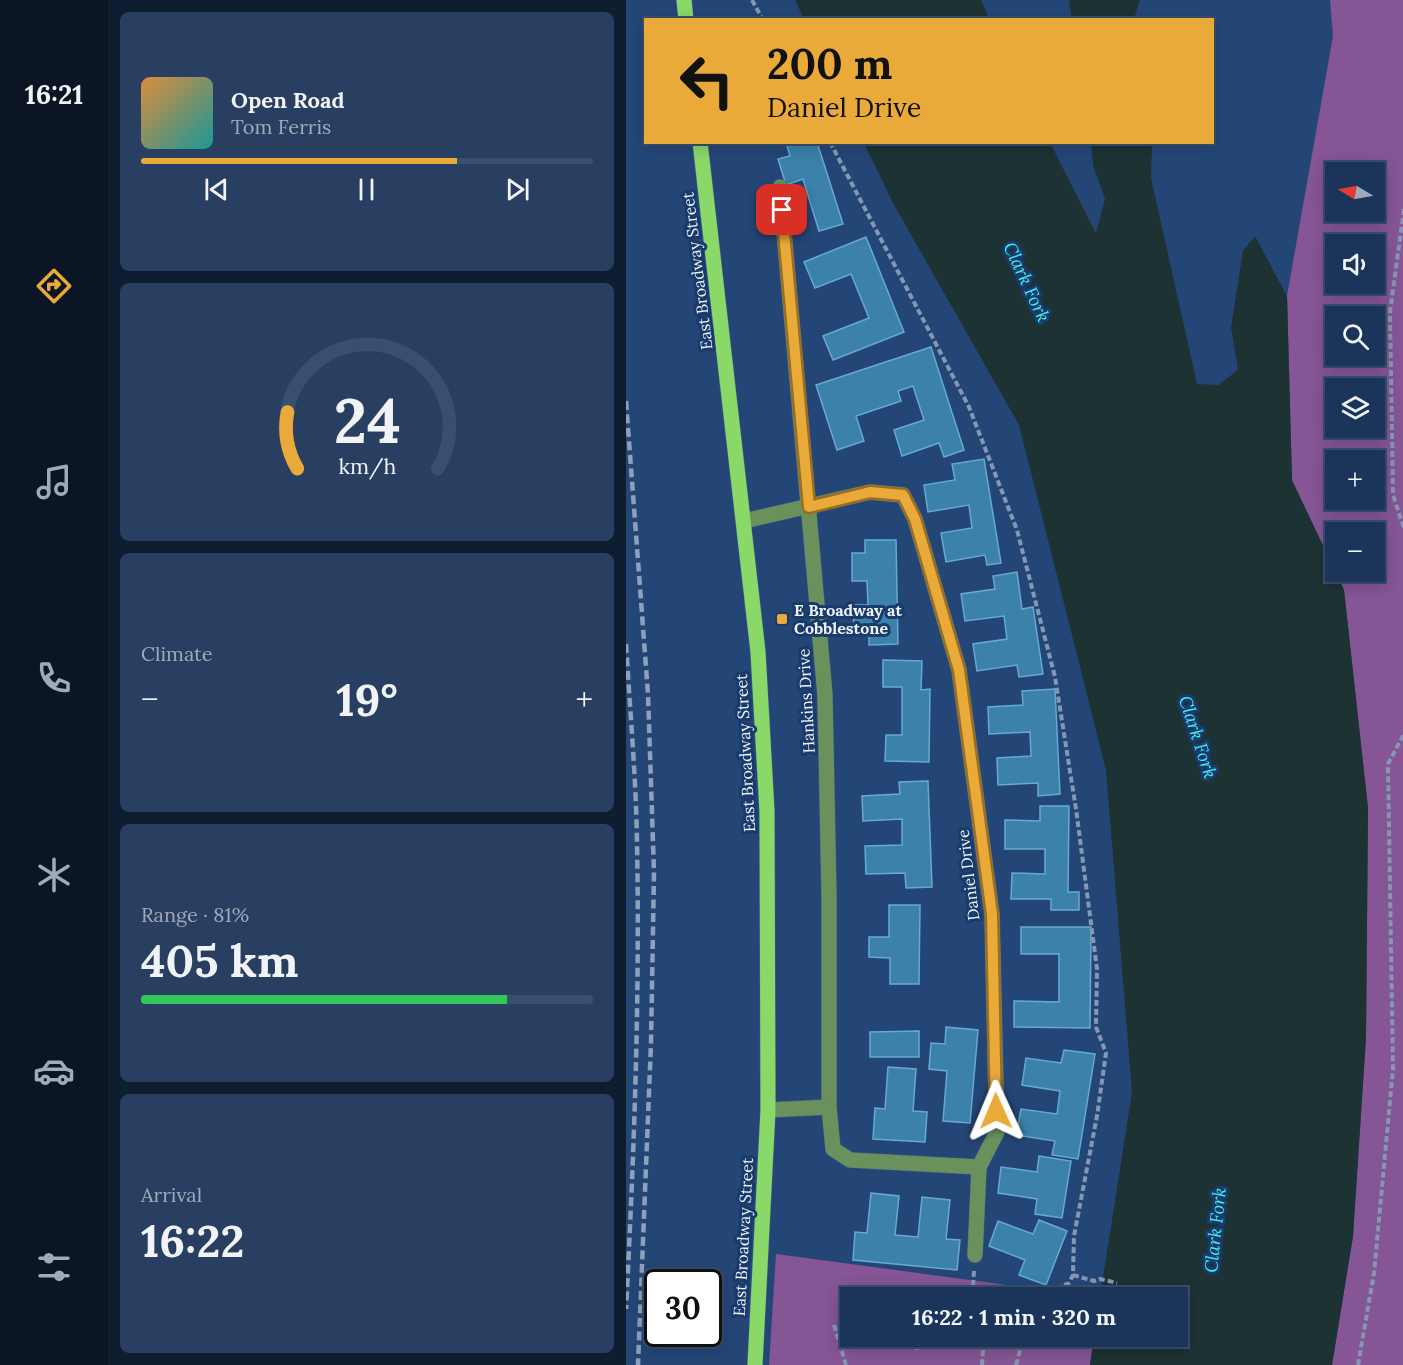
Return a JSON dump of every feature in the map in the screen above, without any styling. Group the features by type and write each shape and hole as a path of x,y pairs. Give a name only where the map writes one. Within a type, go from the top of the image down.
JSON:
{"main road":[{"path":"684,0 686,18"},
{"name":"East Broadway Street","path":"700,144 758,652 767,811 768,1110 755,1365"}],"street":[{"name":"Hankins Drive","path":"780,188 826,695 829,897 828,1107"},
{"name":"Daniel Drive","path":"744,521 870,492 903,495 915,519 959,670 992,914 997,1132 979,1167"},
{"path":"768,1110 828,1107 833,1149 850,1160 979,1167 975,1255"}],"path":[{"path":"752,0 762,18"},
{"path":"831,144 969,407 1017,530 1055,677 1076,809 1097,969 1096,1027 1106,1053 1097,1116 1074,1236 1073,1275 1069,1282 1058,1287"},
{"path":"1403,209 1390,312 1393,495 1403,528"},
{"path":"1358,1365 1374,1273 1393,1069 1388,764 1403,734"},
{"path":"1073,1275 1094,1281 1100,1279 1117,1283"},
{"path":"834,1325 846,1365"},
{"path":"982,1365 983,1347"},
{"path":"1016,1365 1021,1347"}],"shaded area":[{"path":"1330,0 1403,0 1403,1365 1332,1365 1353,1236 1366,1037 1368,808 1344,590 1340,582 1385,582 1385,522 1325,522 1325,550 1292,481 1287,296 1333,36"},
{"path":"776,1254 1022,1287 840,1287 840,1347 1093,1347 1090,1365 769,1365"}],"water":[{"path":"795,0 981,0 989,18 804,18"},
{"path":"1069,0 1140,0 1134,18 1072,18"},
{"name":"Clark Fork","path":"864,144 1051,144 1096,233 1105,199 1093,165 1091,144 1152,144 1151,178 1197,384 1218,385 1238,370 1231,327 1243,251 1255,236 1287,296 1292,480 1325,550 1325,582 1340,582 1344,590 1368,808 1366,1037 1353,1236 1332,1365 1090,1365 1093,1347 1188,1347 1188,1287 1102,1287 1132,1092 1106,770 1019,425 893,203"}],"building":[{"path":"787,144 818,144 843,224 819,231 803,179 786,185 778,159 790,156"},
{"path":"866,237 904,332 833,360 823,336 869,318 851,274 815,288 804,262"},
{"path":"931,347 964,450 944,457 939,443 902,456 894,430 924,420 913,386 898,391 901,401 856,416 864,441 837,450 816,385"},
{"path":"984,459 1001,563 987,565 985,555 946,562 941,533 972,528 969,505 928,512 924,485 955,480 952,464"},
{"path":"865,540 896,540 898,644 869,645 869,631 854,631 853,605 868,605 867,581 852,581 852,553 865,553"},
{"path":"1017,572 1022,609 1033,607 1043,674 1019,677 1017,665 977,671 973,644 1007,639 1004,616 965,621 961,594 995,589 993,576"},
{"path":"883,660 922,661 921,690 930,689 929,762 885,761 886,735 902,735 902,687 883,687"},
{"path":"1055,689 1060,794 1038,796 1038,783 998,785 997,758 1031,756 1030,732 989,734 988,707 1023,705 1022,691"},
{"path":"928,781 932,887 906,888 905,873 866,874 865,846 902,845 902,819 863,821 862,796 900,794 899,782"},
{"path":"1040,806 1069,806 1068,892 1079,892 1079,910 1051,910 1051,899 1011,899 1012,873 1045,874 1045,849 1005,849 1005,820 1040,821"},
{"path":"889,905 920,905 919,984 890,984 890,958 869,957 869,937 889,937"},
{"path":"1021,927 1091,927 1090,1028 1014,1027 1014,1001 1059,1002 1059,954 1021,954"},
{"path":"946,1027 978,1030 970,1123 943,1121 947,1071 929,1069 931,1043 945,1044"},
{"path":"919,1031 919,1057 870,1057 870,1032"},
{"path":"1064,1050 1095,1054 1078,1159 1052,1155 1055,1141 1016,1135 1021,1109 1057,1114 1060,1091 1022,1085 1026,1058 1061,1063"},
{"path":"888,1067 916,1069 913,1111 927,1112 925,1142 873,1139 875,1108 885,1109"},
{"path":"1039,1156 1071,1161 1062,1218 1035,1214 1037,1199 998,1193 1001,1167 1037,1172"},
{"path":"871,1193 899,1196 895,1235 918,1237 922,1197 950,1200 946,1239 960,1240 957,1270 853,1260 855,1232 867,1233"},
{"path":"1039,1220 1067,1231 1046,1285 1019,1275 1025,1260 989,1246 998,1221 1033,1234"}],"railway":[{"path":"626,401 648,694 654,872 651,1043 638,1365"},
{"path":"626,644 635,793 638,901 636,1076 626,1309"}],"place":[{"name":"E Broadway at Cobblestone","path":"782,619"}],"route":[{"path":"782,210 809,507 870,492 903,495 915,519 959,670 992,914 996,1111"}]}
